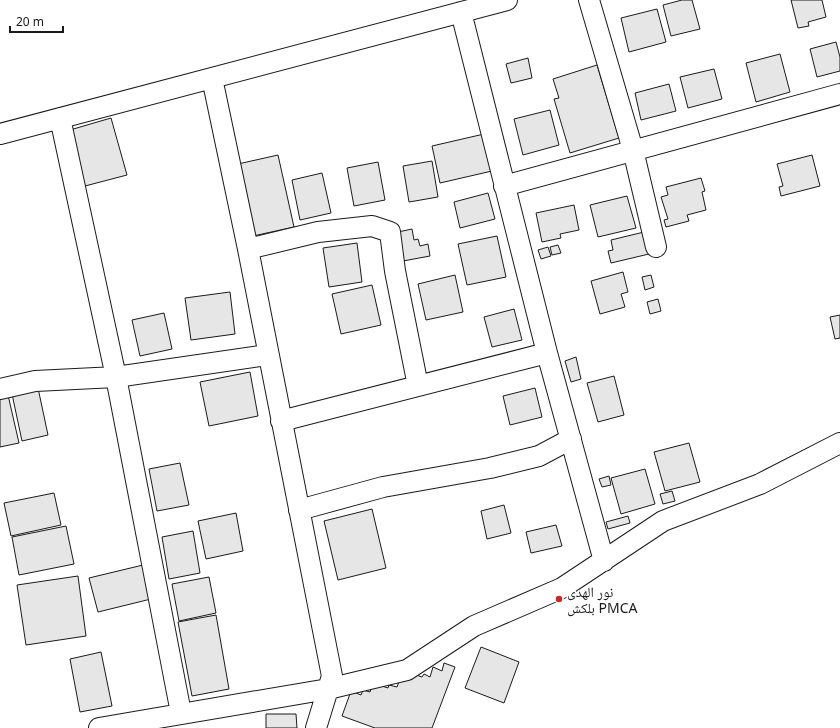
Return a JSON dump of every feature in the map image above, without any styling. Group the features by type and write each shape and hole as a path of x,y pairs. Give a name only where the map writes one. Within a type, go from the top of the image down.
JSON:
{"street":[{"path":"0,134 507,0"},
{"path":"590,0 633,150 656,247"},
{"path":"461,12 547,353 604,561"},
{"path":"212,78 248,249 267,355 332,676 316,728"},
{"path":"504,186 840,94"},
{"path":"60,118 116,377 181,713"},
{"path":"248,249 318,232 372,226 390,232 395,271 418,386"},
{"path":"281,422 547,353"},
{"path":"0,389 35,382 116,377 267,355"},
{"path":"299,510 383,487 490,468 539,456 571,439"},
{"path":"99,728 328,689 407,670 474,626 562,588 663,522 760,484 840,443"}],"building":[{"path":"682,0 692,0 700,29 671,36 663,5"},
{"path":"791,0 822,0 826,17 808,22 809,26 798,28"},
{"path":"657,9 666,42 629,52 621,18"},
{"path":"836,42 840,57 840,71 817,77 810,49"},
{"path":"780,54 790,92 756,102 746,63"},
{"path":"528,58 532,78 511,83 506,64"},
{"path":"597,65 619,138 570,153 554,99 559,98 553,79"},
{"path":"714,69 722,99 688,108 680,77"},
{"path":"669,84 676,111 641,120 635,93"},
{"path":"550,110 559,145 523,155 514,119"},
{"path":"111,118 127,175 85,186 70,130"},
{"path":"484,134 492,171 440,183 432,146"},
{"path":"278,155 294,227 253,236 238,164"},
{"path":"812,155 820,186 781,196 779,187 783,186 777,164"},
{"path":"432,161 438,197 409,202 403,166"},
{"path":"378,162 385,200 354,206 347,168"},
{"path":"322,173 331,213 300,220 292,180"},
{"path":"701,178 705,191 702,192 706,210 687,215 689,221 666,227 664,220 668,219 661,197 668,195 666,187"},
{"path":"488,193 495,219 460,228 454,202"},
{"path":"627,196 636,228 598,237 590,205"},
{"path":"574,205 579,230 560,234 561,238 542,242 536,213"},
{"path":"412,229 414,240 418,239 420,246 428,244 430,256 403,261 398,232"},
{"path":"644,232 649,254 611,263 608,251 613,250 611,240"},
{"path":"497,236 506,277 467,285 458,244"},
{"path":"357,243 362,282 329,287 323,248"},
{"path":"558,245 561,253 552,255 550,247"},
{"path":"548,247 551,256 541,259 538,250"},
{"path":"623,272 628,292 621,294 625,307 600,314 591,281"},
{"path":"455,275 463,312 426,320 418,284"},
{"path":"651,275 654,287 645,290 642,277"},
{"path":"372,285 381,325 341,334 332,294"},
{"path":"230,292 235,334 191,340 185,298"},
{"path":"658,299 661,311 650,314 647,302"},
{"path":"514,309 522,340 492,347 484,317"},
{"path":"164,313 172,349 140,356 132,320"},
{"path":"840,315 840,338 835,339 830,317"},
{"path":"576,357 581,379 571,382 565,361"},
{"path":"250,372 258,416 209,426 200,382"},
{"path":"614,376 624,415 598,422 587,383"},
{"path":"38,388 48,435 22,441 12,394"},
{"path":"535,388 542,417 510,425 503,396"},
{"path":"8,395 19,443 0,447 0,396"},
{"path":"689,443 700,482 665,491 654,452"},
{"path":"180,463 189,505 157,511 149,469"},
{"path":"645,469 655,504 621,514 611,478"},
{"path":"609,476 611,485 602,487 599,479"},
{"path":"672,491 675,501 663,504 660,494"},
{"path":"54,493 61,525 11,536 4,503"},
{"path":"504,505 511,533 487,539 481,511"},
{"path":"372,509 386,568 338,580 324,521"},
{"path":"236,513 243,551 206,559 198,521"},
{"path":"628,516 630,523 608,529 606,522"},
{"path":"556,525 562,546 531,553 526,532"},
{"path":"66,526 74,564 19,575 12,537"},
{"path":"193,531 200,573 169,579 162,537"},
{"path":"143,565 151,599 98,612 89,578"},
{"path":"78,576 86,636 26,645 17,585"},
{"path":"209,577 216,613 179,621 172,584"},
{"path":"216,615 229,689 192,696 178,622"},
{"path":"481,647 519,662 504,703 465,688"},
{"path":"101,652 112,706 80,712 70,659"},
{"path":"444,663 455,667 432,728 375,728 342,716 351,691 361,695 363,690 370,692 373,683 388,688 389,685 397,687 401,676 411,673 422,677 424,674 430,677 433,667 442,671"},
{"path":"266,714 296,714 297,728 266,728"}],"place":[{"name":"نور الهدى بلكش PMCA","path":"559,599"}]}
